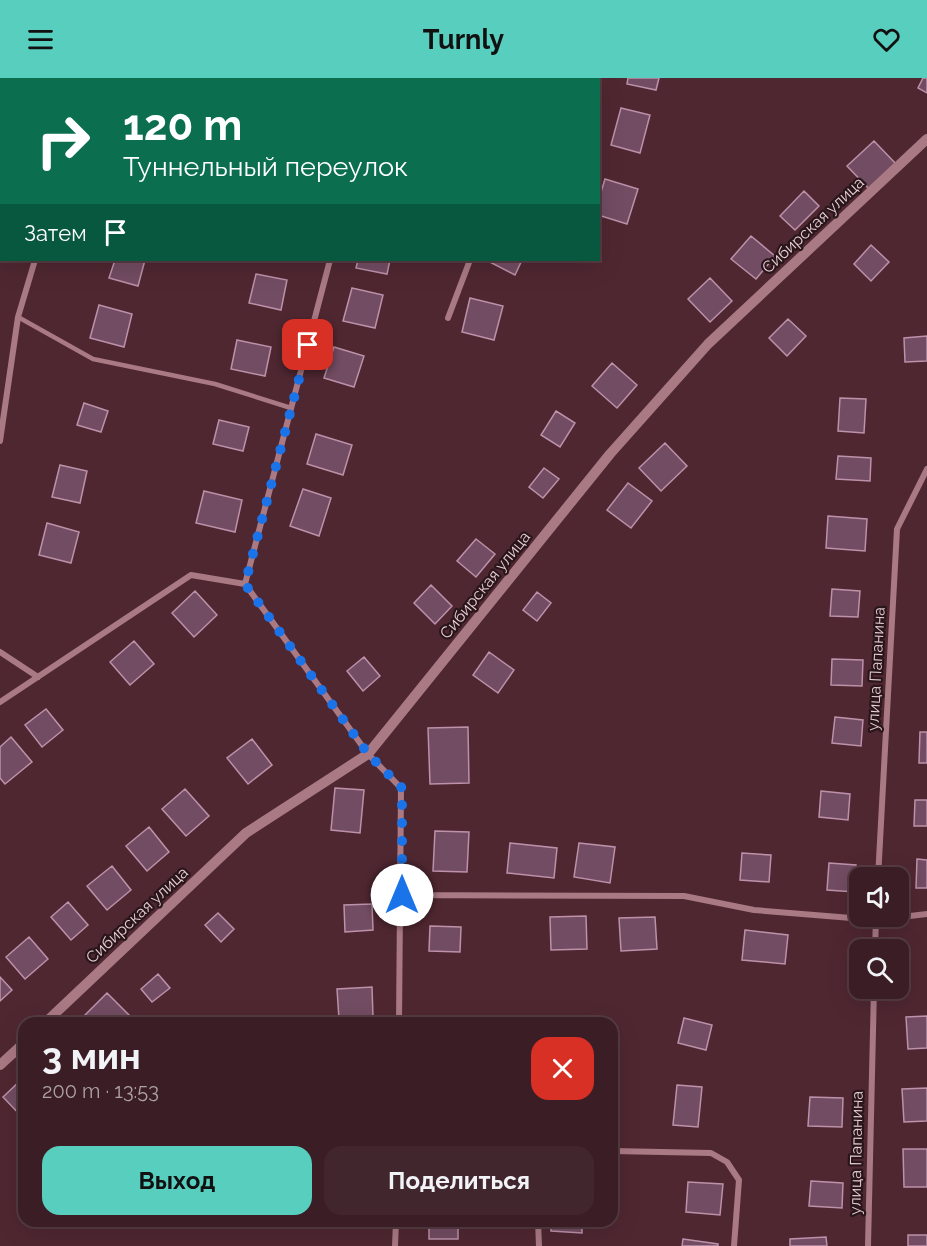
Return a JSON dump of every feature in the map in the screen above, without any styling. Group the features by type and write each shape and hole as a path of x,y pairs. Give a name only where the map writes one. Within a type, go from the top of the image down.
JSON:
{"street":[{"name":"Сибирская улица","path":"51,1017 246,832 368,754 610,454 708,344 927,139"},
{"path":"0,441 18,317 35,261"},
{"path":"245,584 330,261"},
{"path":"448,318 470,261"},
{"name":"улица Папанина","path":"879,867 897,529 927,470"},
{"path":"0,702 191,575 245,584 368,754 402,788 399,1017"},
{"path":"0,652 38,677"},
{"path":"402,895 684,896 754,910 849,916"},
{"path":"909,915 927,914"},
{"name":"улица Папанина","path":"868,1246 874,999"},
{"path":"0,1065 18,1048"},
{"path":"618,1150 711,1153 727,1161 739,1180 734,1246"},
{"path":"395,1246 396,1227"},
{"path":"538,1227 539,1246"}],"lane":[{"path":"18,317 93,359 215,384 291,408"}],"building":[{"path":"628,78 659,78 656,90 627,84"},
{"path":"923,78 927,78 927,93 918,88"},
{"path":"621,108 650,115 640,153 611,145"},
{"path":"874,141 897,165 870,190 847,166"},
{"path":"605,179 638,189 627,224 600,216 600,195"},
{"path":"804,191 819,206 795,230 780,216"},
{"path":"751,236 775,256 756,279 731,259"},
{"path":"871,245 889,262 871,281 854,264"},
{"path":"115,261 145,261 138,286 109,278"},
{"path":"358,261 390,261 387,274 356,268"},
{"path":"488,261 522,261 515,275"},
{"path":"256,274 287,280 281,310 249,303"},
{"path":"710,278 732,301 710,322 688,299"},
{"path":"352,288 383,295 375,328 343,321"},
{"path":"470,298 503,306 494,340 462,332"},
{"path":"99,305 132,314 124,347 90,338"},
{"path":"788,319 806,336 787,356 769,338"},
{"path":"927,336 927,361 905,362 904,338"},
{"path":"237,340 271,347 265,376 231,369"},
{"path":"334,347 364,356 354,387 324,378"},
{"path":"612,363 637,385 617,408 592,386"},
{"path":"840,398 866,399 864,433 838,431"},
{"path":"84,403 108,411 101,432 77,425"},
{"path":"556,411 575,423 560,447 541,435"},
{"path":"219,420 249,427 243,451 213,444"},
{"path":"316,434 352,445 343,475 307,464"},
{"path":"665,443 687,466 661,491 639,468"},
{"path":"838,456 871,458 870,481 836,479"},
{"path":"60,465 87,471 80,503 52,497"},
{"path":"544,468 559,479 543,498 529,487"},
{"path":"628,483 652,501 631,528 607,510"},
{"path":"303,489 331,498 319,536 290,526"},
{"path":"204,491 242,500 235,532 196,523"},
{"path":"828,516 867,519 865,551 826,548"},
{"path":"47,523 79,532 71,563 39,555"},
{"path":"476,539 495,554 476,577 457,561"},
{"path":"431,585 452,606 435,624 414,603"},
{"path":"832,589 860,591 858,617 830,616"},
{"path":"195,591 217,615 194,637 172,613"},
{"path":"537,592 551,603 537,621 523,610"},
{"path":"134,641 154,664 130,685 110,662"},
{"path":"489,652 514,670 498,693 473,675"},
{"path":"364,657 380,676 363,691 347,671"},
{"path":"832,659 863,660 862,686 831,685"},
{"path":"46,709 63,730 42,747 25,725"},
{"path":"835,717 863,720 861,746 832,743"},
{"path":"468,727 469,783 430,784 428,728"},
{"path":"920,732 927,732 927,763 919,763"},
{"path":"11,737 32,762 5,784 0,778 0,747"},
{"path":"252,739 272,765 248,784 227,758"},
{"path":"335,788 364,790 360,833 331,830"},
{"path":"185,789 209,816 186,836 162,809"},
{"path":"821,791 850,794 848,820 819,817"},
{"path":"915,800 927,800 927,826 914,826"},
{"path":"149,827 169,852 147,871 126,846"},
{"path":"435,831 469,832 467,872 433,871"},
{"path":"510,843 557,848 554,878 507,873"},
{"path":"579,843 615,847 610,883 574,877"},
{"path":"742,853 771,855 769,882 740,880"},
{"path":"917,859 927,860 927,888 916,888"},
{"path":"829,863 856,865 856,867 849,867 849,892 827,890"},
{"path":"112,866 131,890 107,910 87,886"},
{"path":"68,902 88,925 71,940 51,917"},
{"path":"372,904 373,930 345,932 344,905"},
{"path":"218,913 234,929 221,942 205,925"},
{"path":"586,916 587,949 551,950 550,917"},
{"path":"655,917 657,949 621,951 619,918"},
{"path":"430,926 461,927 460,952 429,951"},
{"path":"745,930 788,935 785,964 742,960"},
{"path":"29,937 48,959 25,979 6,957"},
{"path":"158,974 170,988 152,1002 141,989"},
{"path":"0,977 12,990 0,1001"},
{"path":"372,987 373,1017 339,1017 337,989"},
{"path":"107,993 131,1017 83,1017"},
{"path":"927,1016 927,1048 908,1049 906,1017"},
{"path":"684,1018 712,1025 706,1050 678,1043"},
{"path":"18,1083 18,1113 3,1097"},
{"path":"677,1085 702,1087 698,1127 673,1125"},
{"path":"927,1088 927,1121 904,1122 902,1089"},
{"path":"810,1097 843,1098 842,1127 808,1126"},
{"path":"903,1149 927,1149 927,1187 904,1187"},
{"path":"811,1181 843,1183 842,1208 809,1206"},
{"path":"688,1182 723,1184 720,1215 686,1212"},
{"path":"429,1227 458,1227 458,1239 429,1239"},
{"path":"551,1227 582,1227 582,1233 551,1231"},
{"path":"908,1235 927,1235 927,1246 908,1246"},
{"path":"826,1237 827,1246 790,1246 790,1239"},
{"path":"683,1239 718,1244 718,1246 682,1246"}],"route":[{"path":"308,345 245,584 368,754 402,788 402,895"}]}
